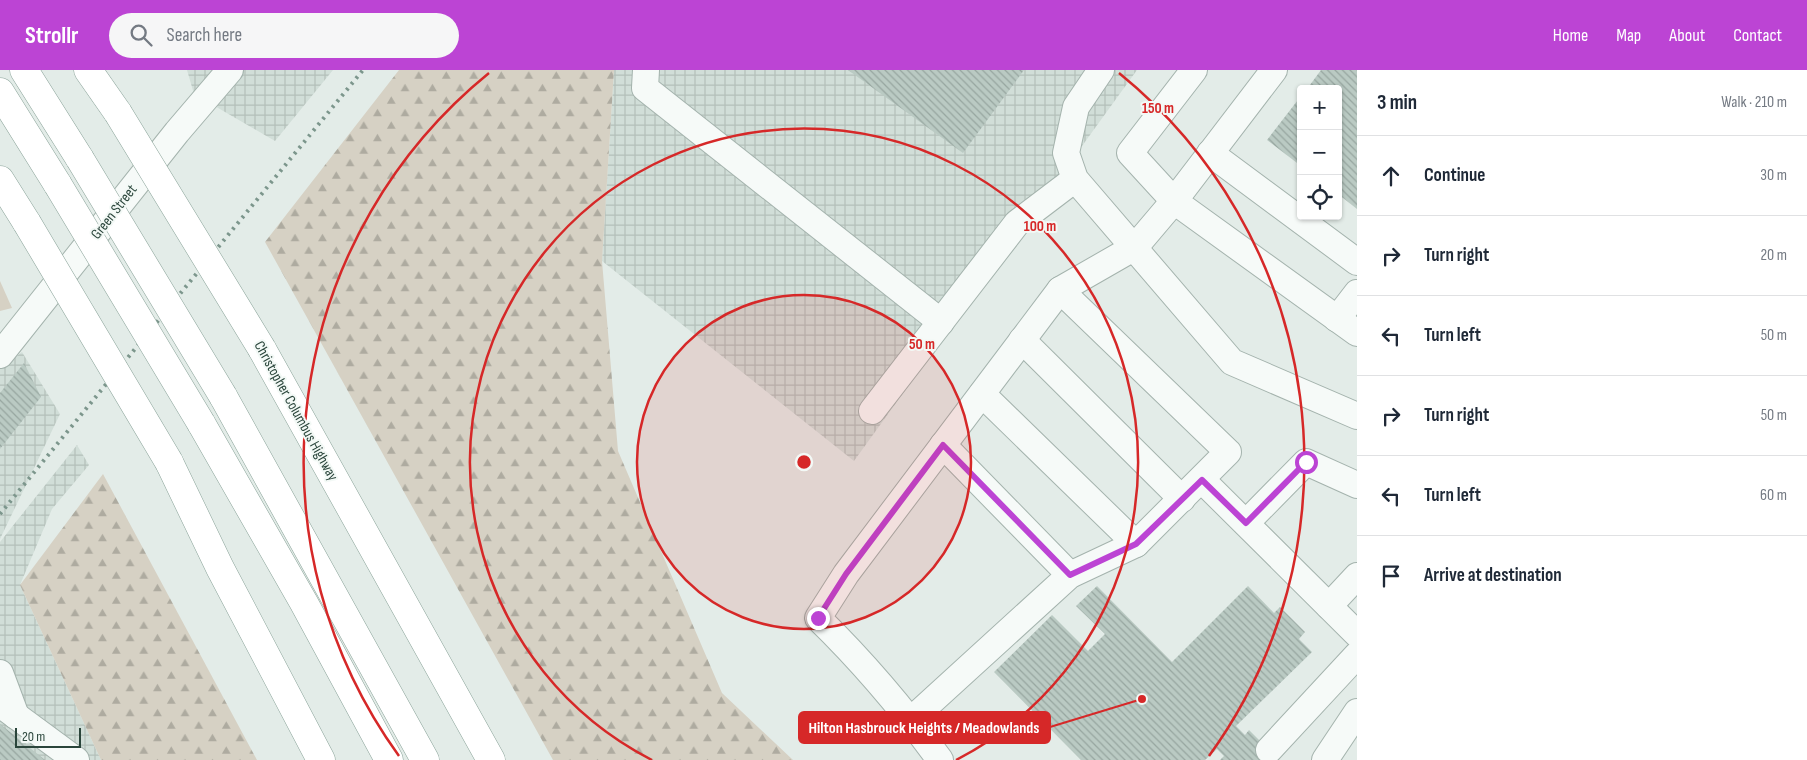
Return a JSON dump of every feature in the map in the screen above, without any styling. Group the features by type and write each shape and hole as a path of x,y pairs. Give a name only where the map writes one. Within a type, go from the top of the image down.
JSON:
{"highway":[{"path":"24,70 224,396 426,760"},
{"name":"Christopher Columbus Highway","path":"88,70 118,113 262,350 491,760"},
{"path":"0,92 201,423 304,603 389,760"},
{"path":"0,180 169,462 220,568 321,760"}],"street":[{"name":"Green Street","path":"0,355 177,132 230,70"},
{"path":"646,70 645,88 941,322"},
{"path":"1101,70 1076,107 1066,153 1075,179 1232,362 1357,416"},
{"path":"1194,70 1130,153 1174,200 1347,326 1357,293"},
{"path":"940,760 911,720 850,650 818,618 846,574 1060,290 1135,247 1174,200 1274,70"},
{"path":"1210,153 1357,262"},
{"path":"872,411 1017,223 1075,179"},
{"path":"911,720 1070,575 1136,544 1228,452 1060,290"},
{"path":"1022,340 1182,499"},
{"path":"982,394 1136,544"},
{"path":"943,445 1070,575"},
{"path":"1246,523 1306,462 1357,485"},
{"path":"1202,480 1357,634"},
{"path":"1329,606 1357,576"},
{"path":"1268,750 1357,655"},
{"path":"0,673 8,710 76,760"},
{"path":"1336,679 1357,702"},
{"path":"1325,760 1357,712"}],"shaded area":[{"path":"187,70 333,70 275,141 194,94"},
{"path":"614,70 1137,70 854,461 602,261"},
{"path":"22,352 60,414 0,539 0,369"},
{"path":"77,445 89,465 52,509 20,585 101,760 0,760 0,542"}],"green space":[{"path":"399,70 614,70 602,261 618,451 722,693 793,760 553,760 265,242"},
{"path":"0,281 12,308 0,311"},
{"path":"103,474 257,760 101,760 20,585"}],"building":[{"path":"848,70 1024,70 963,153"},
{"path":"1321,70 1357,70 1357,209 1342,197 1342,85 1310,85"},
{"path":"1297,101 1297,163 1267,140"},
{"path":"24,363 41,397 0,449 0,393"},
{"path":"1097,586 1172,662 1248,586 1274,613 1280,607 1305,632 1299,639 1312,652 1236,726 1245,735 1249,730 1279,760 1220,760 1224,756 1217,749 1205,760 1081,760 994,672 1052,615 1088,651 1105,634 1076,606"},
{"path":"0,724 45,760 0,760"}],"railway":[{"path":"0,514 363,70"}],"place":[{"name":"Hilton Hasbrouck Heights / Meadowlands","path":"1142,699"}],"route":[{"path":"818,618 846,574 943,445 1070,575 1136,544 1202,480 1246,523 1306,462"}]}
